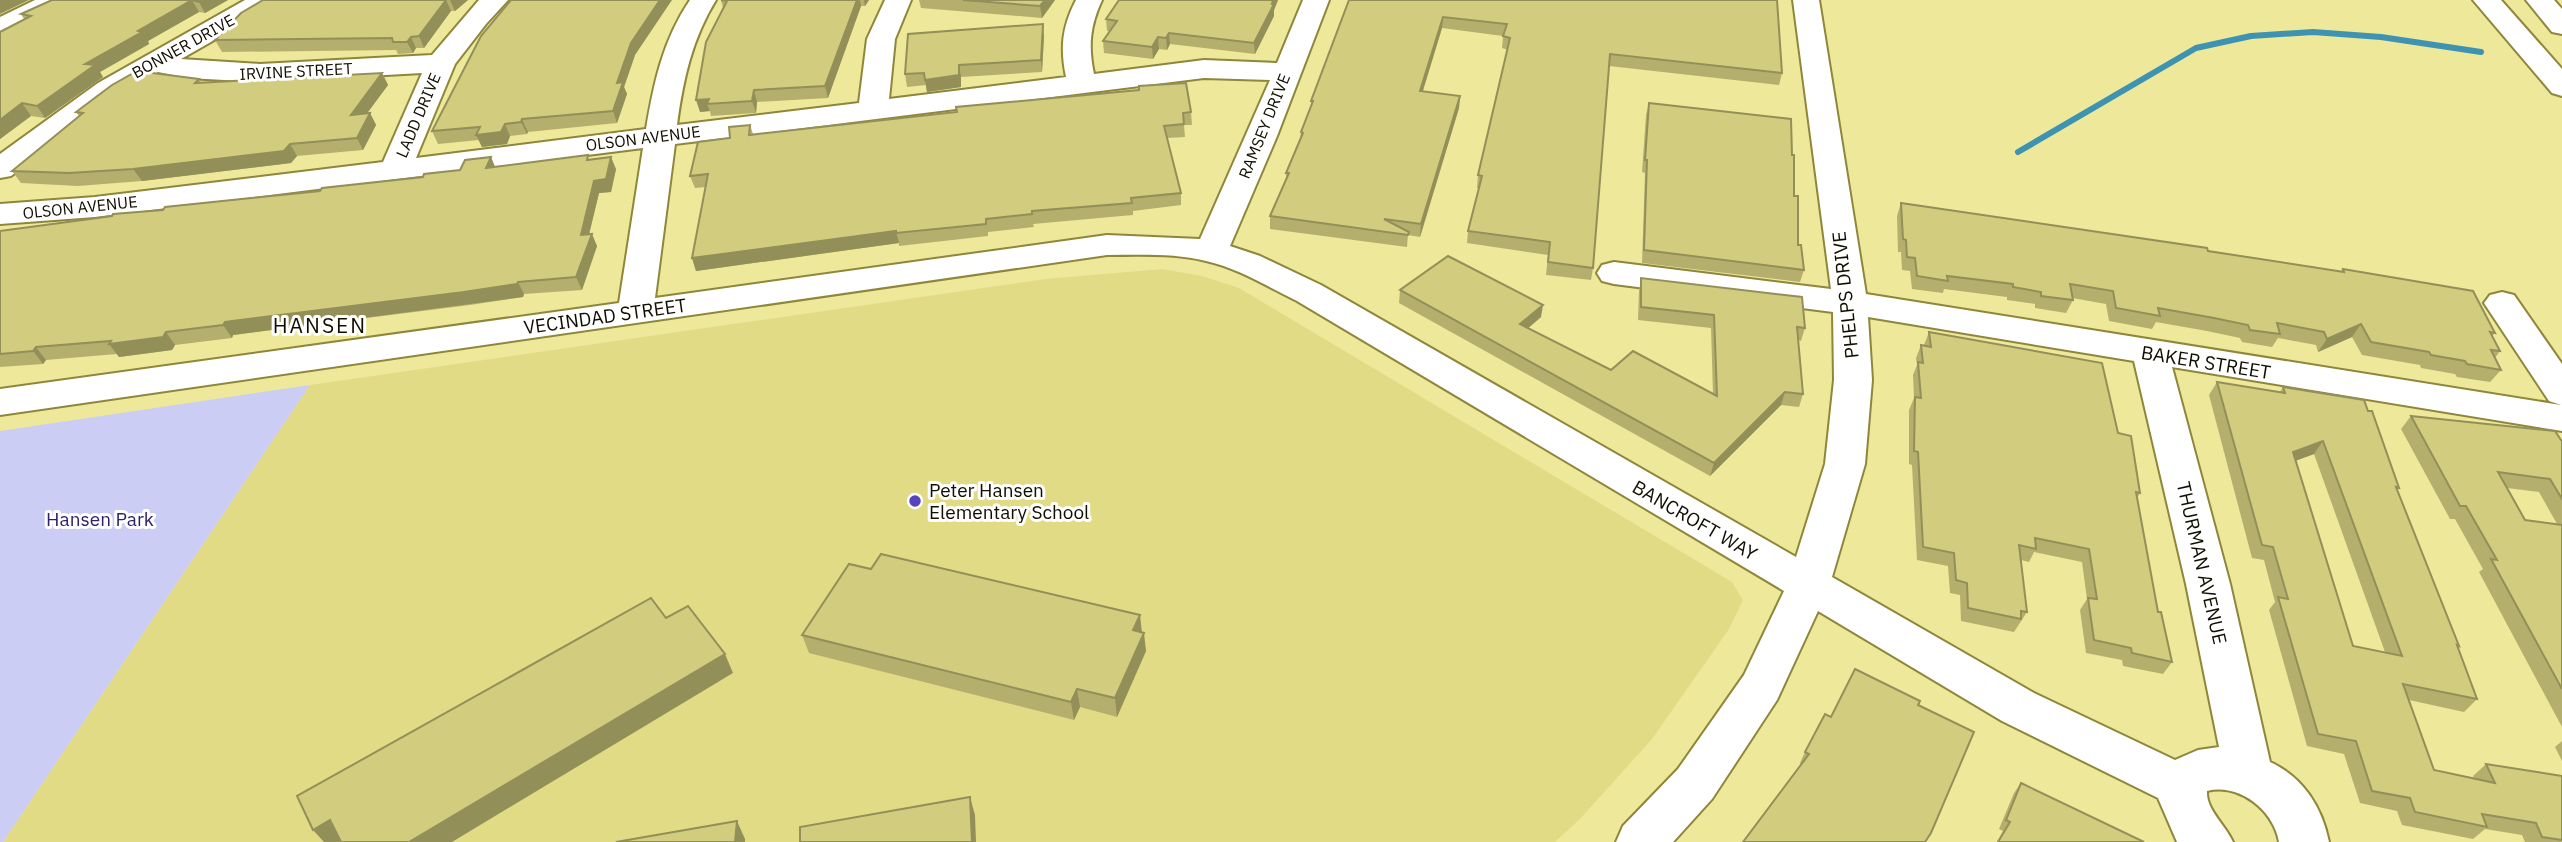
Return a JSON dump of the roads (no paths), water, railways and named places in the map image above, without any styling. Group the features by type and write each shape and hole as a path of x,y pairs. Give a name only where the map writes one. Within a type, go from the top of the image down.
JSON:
{"street":[{"path":"0,28 57,0"},
{"name":"BONNER DRIVE","path":"0,169 75,110 265,0"},
{"name":"LADD DRIVE","path":"396,167 441,63 476,18 495,0"},
{"path":"635,312 668,77 688,23 703,0"},
{"path":"874,108 877,46 888,15 898,0"},
{"path":"1082,83 1073,45 1075,29 1089,0"},
{"name":"RAMSEY DRIVE","path":"1210,251 1262,136 1316,0"},
{"name":"PHELPS DRIVE","path":"1641,842 1695,784 1761,687 1808,586 1845,464 1853,380 1850,303 1806,0"},
{"path":"2486,0 2562,88"},
{"path":"2539,0 2562,26"},
{"name":"IRVINE STREET","path":"153,63 237,74 441,63"},
{"name":"OLSON AVENUE","path":"0,214 95,207 396,167 1204,69 1287,72"},
{"name":"VECINDAD STREET","path":"0,402 1107,245 1162,245 1210,251"},
{"name":"BANCROFT WAY","path":"1210,251 1252,265 1309,293 2018,707 2182,786"},
{"name":"BAKER STREET","path":"1614,273 1850,303 2562,418"},
{"path":"2502,303 2562,392"},
{"name":"THURMAN AVENUE","path":"2150,353 2208,584 2249,775"},
{"path":"2208,842 2196,831 2186,815 2181,799 2182,786 2190,776 2208,769 2232,770 2249,775 2268,786 2284,799 2297,815 2304,842"}],"waterway":[{"path":"2018,152 2196,48 2251,36 2313,32 2381,37 2481,52"}],"place":[{"name":"Peter Hansen Elementary School","path":"915,501"}],"district":[{"name":"HANSEN","path":"320,325"}],"park label":[{"name":"Hansen Park","path":"100,519"}]}
